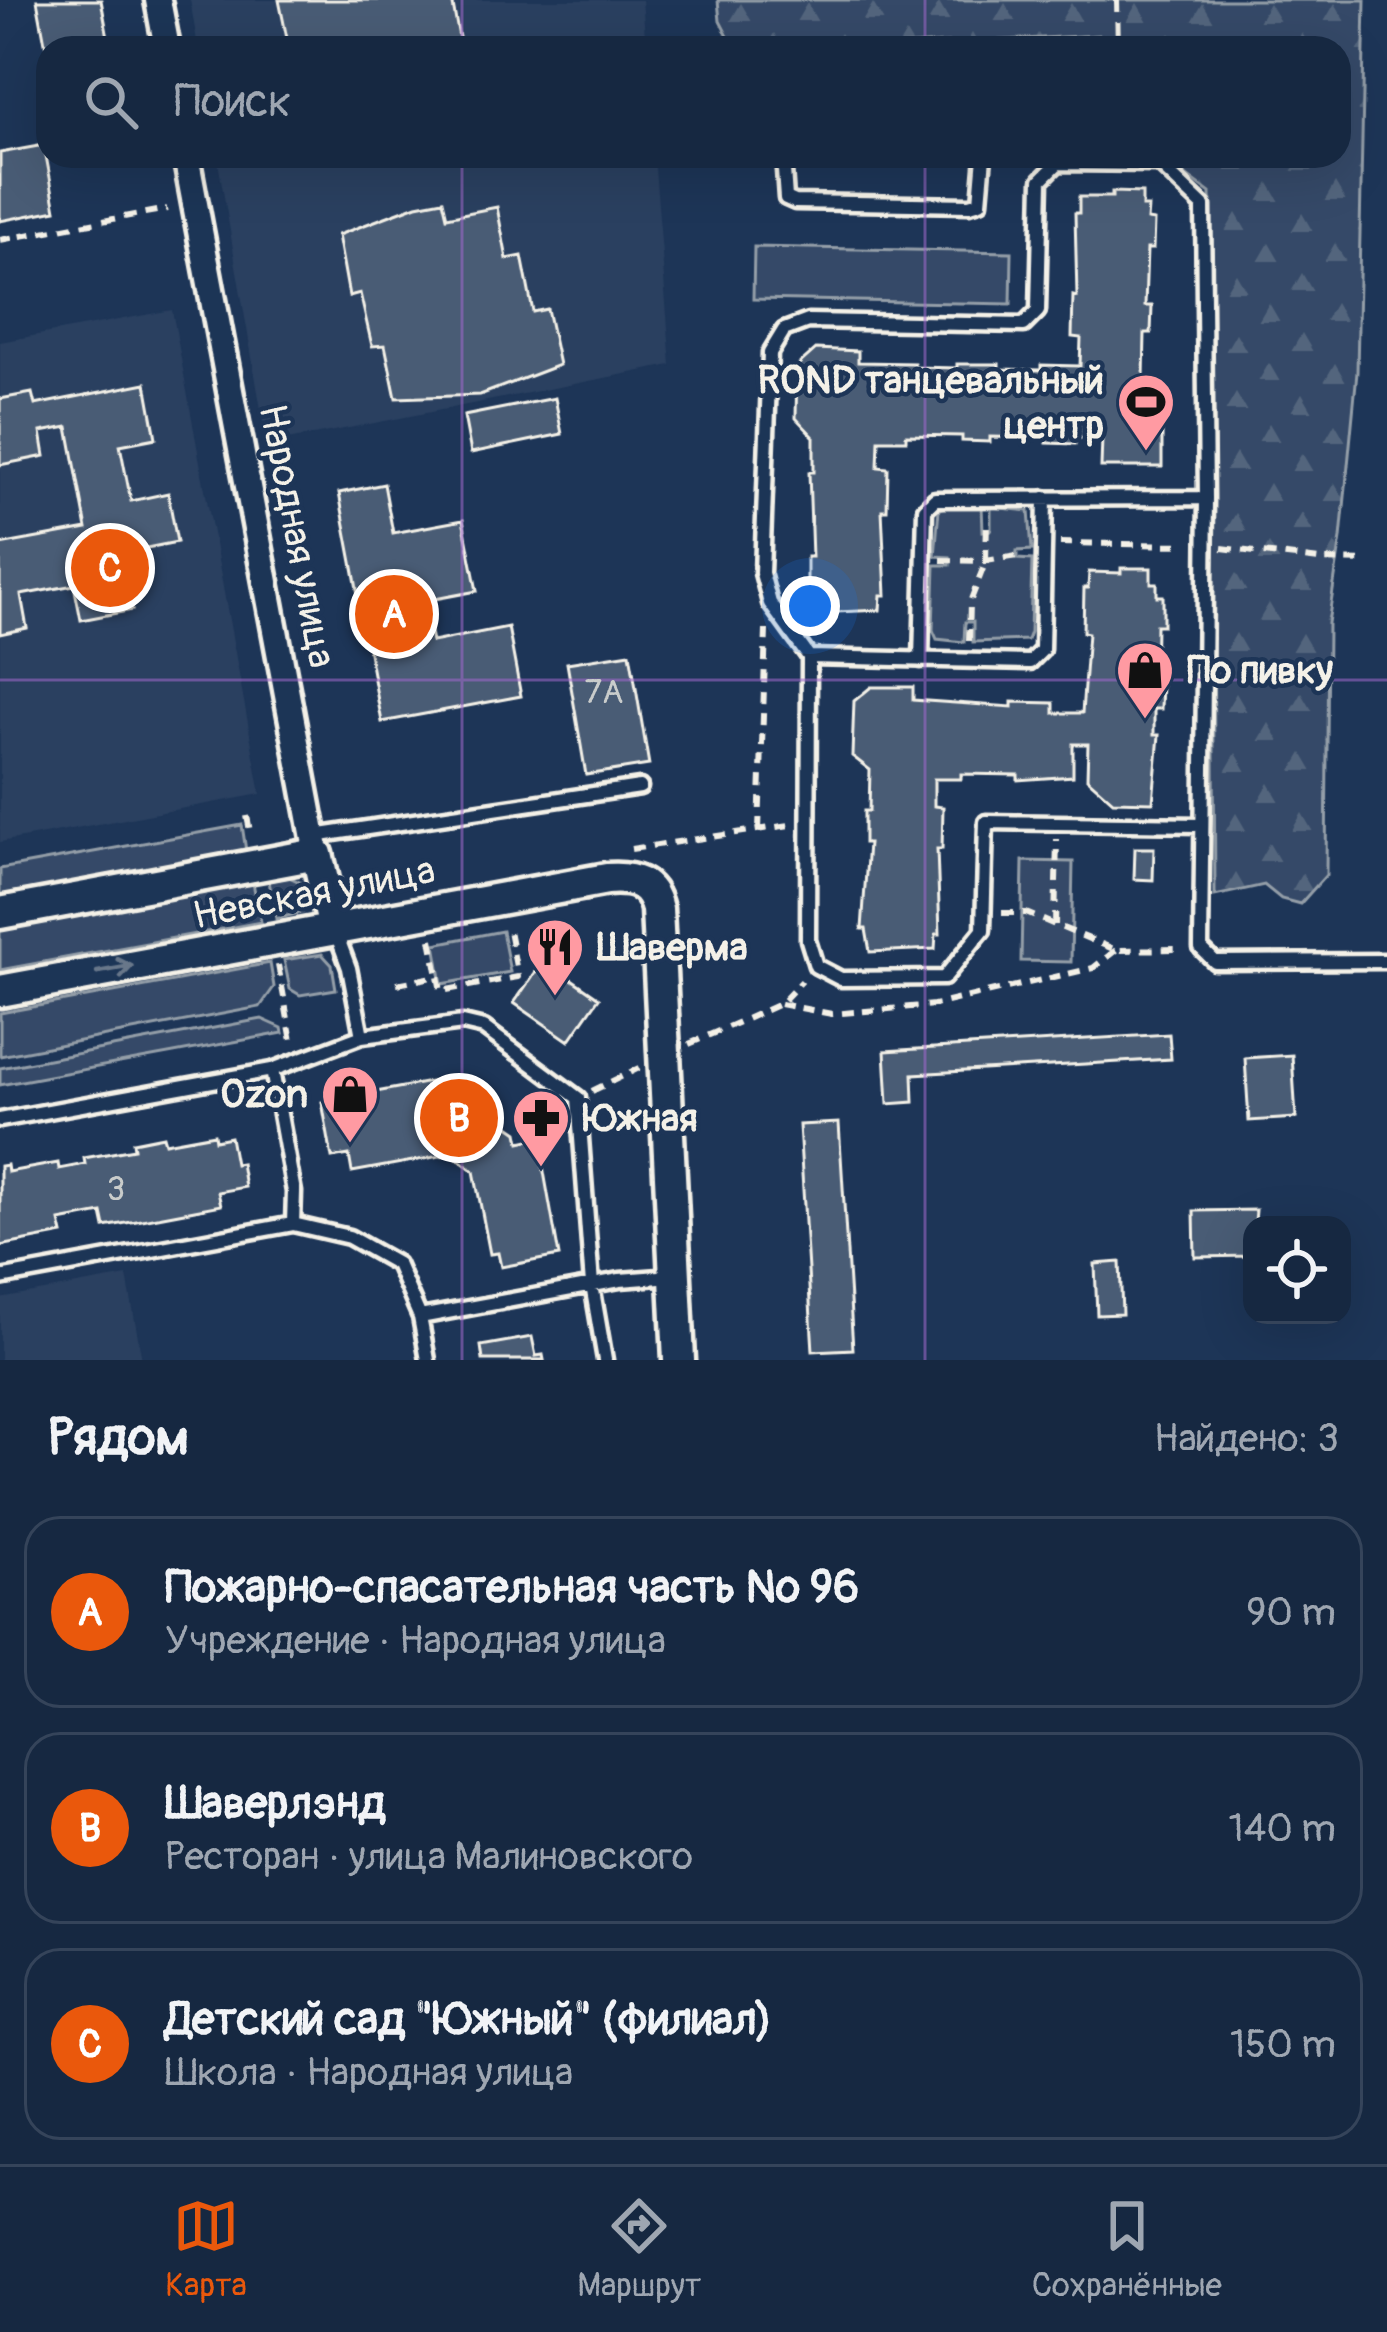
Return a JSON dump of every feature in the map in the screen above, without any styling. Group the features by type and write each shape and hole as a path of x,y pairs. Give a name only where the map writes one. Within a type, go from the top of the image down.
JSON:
{"street":[{"path":"158,0 164,36"},
{"name":"Народная улица","path":"188,168 334,928"},
{"name":"Невская улица","path":"0,913 315,845"},
{"name":"Невская улица","path":"0,991 624,878 643,883 654,895 658,910 664,1055"},
{"path":"664,1055 679,1360"}],"lane":[{"path":"783,168 782,189 786,199 795,202 970,205 980,202 984,192 984,168"},
{"path":"1051,168 1041,180 1038,311 1024,325 808,321 784,331 770,353 762,573 770,603 809,657 808,940 816,965 841,979 944,978 983,930 986,822 1201,825"},
{"path":"1163,168 1203,206 1202,948 1215,962 1387,961"},
{"path":"809,657 1030,662 1042,650 1046,498"},
{"path":"921,660 925,509 935,499 1206,498"},
{"path":"315,845 640,787"},
{"path":"334,928 349,968 362,1036"},
{"path":"0,1120 272,1070 362,1036 463,1023 484,1028 578,1098 592,1285 605,1360"},
{"path":"272,1070 295,1192 293,1224"},
{"path":"0,1278 293,1224 349,1237 397,1264 420,1317 428,1360"},
{"path":"420,1317 592,1285 675,1276"}],"path":[{"path":"1117,0 1118,36"},
{"path":"0,240 166,209"},
{"path":"968,660 970,602 986,561 987,498"},
{"path":"923,560 986,561 1044,549 1205,545 1319,560 1368,561"},
{"path":"759,830 770,603"},
{"path":"248,816 254,849"},
{"path":"626,850 809,823"},
{"path":"1055,925 1057,823"},
{"path":"984,912 1026,913 1116,950 1202,948"},
{"path":"450,935 431,939 441,991 518,977 508,924 489,928"},
{"path":"277,962 296,1061"},
{"path":"578,1098 780,1004 816,965"},
{"path":"397,984 438,976"}],"shaded area":[{"path":"190,0 642,0 645,36 196,36"},
{"path":"219,168 655,168 671,365 267,444"},
{"path":"172,310 261,794 0,842 0,342"},
{"path":"127,1276 142,1360 0,1360 0,1299"}],"green space":[{"path":"718,0 1365,0 1357,372 1328,623 1326,875 1300,904 1281,899 1264,885 1215,896 1210,193 1176,168 1351,168 1351,36 728,36"},
{"path":"754,247 1012,252 1011,304 753,299"},
{"path":"982,506 983,531 991,530 991,507 1029,511 1032,550 1017,551 1017,559 1032,560 1027,640 973,642 973,622 965,622 964,642 937,639 933,630 935,565 950,565 950,557 935,556 939,509"},
{"path":"242,825 246,851 0,896 0,869"},
{"path":"1023,861 1073,862 1071,962 1021,961"},
{"path":"289,877 306,885 309,904 303,912 276,919 269,881"},
{"path":"253,883 261,922 0,970 0,930"},
{"path":"502,931 510,972 442,984 435,944"},
{"path":"322,954 332,965 336,989 300,995 290,989 284,960"},
{"path":"270,963 274,987 260,1007 0,1056 0,1013"},
{"path":"262,1019 282,1028 283,1033 0,1085 0,1068"}],"building":[{"path":"37,0 101,0 108,36 44,36"},
{"path":"279,0 452,0 459,36 286,36"},
{"path":"36,146 36,168 48,168 56,210 0,221 0,153"},
{"path":"1112,192 1142,193 1147,220 1154,221 1153,249 1147,249 1145,306 1152,306 1151,333 1145,333 1144,378 1162,408 1162,467 1101,467 1102,438 1075,438 1075,444 1047,443 1047,438 962,441 962,436 906,435 906,440 879,440 878,467 888,468 887,510 882,510 886,595 881,595 880,610 815,613 811,590 807,590 814,437 796,418 797,366 816,349 858,351 858,362 914,363 915,367 999,364 999,369 1041,370 1041,365 1080,366 1081,338 1072,337 1073,296 1077,297 1075,213 1079,213 1079,197 1112,197"},
{"path":"443,200 447,217 497,207 507,259 522,256 533,312 547,309 559,365 480,395 396,398 385,345 372,346 360,293 349,296 338,235"},
{"path":"146,383 156,438 120,445 131,501 168,493 177,542 121,553 132,610 81,620 74,585 21,595 27,628 0,634 0,545 87,529 68,427 41,432 45,456 0,465 0,399 32,393 35,405"},
{"path":"555,398 562,434 471,453 464,416"},
{"path":"384,484 393,533 463,520 477,591 424,601 432,642 508,627 521,696 382,722 339,493"},
{"path":"1121,568 1151,568 1151,583 1157,583 1157,596 1163,596 1163,625 1156,625 1155,682 1162,682 1161,709 1154,709 1154,735 1159,735 1153,802 1113,801 1087,778 1088,744 1073,744 1073,776 1018,780 1018,775 961,774 961,779 934,779 934,806 943,807 942,849 937,849 940,934 936,934 935,949 870,952 866,929 862,929 868,843 864,843 864,811 869,811 870,770 852,756 854,701 871,687 913,687 913,700 1012,707 1012,702 1054,703 1054,713 1082,713 1088,633 1083,632 1084,588 1088,588 1089,572 1121,573"},
{"path":"630,653 649,765 586,775 567,663"},
{"path":"1135,848 1154,848 1153,880 1134,879"},
{"path":"544,960 599,998 569,1041 514,1003"},
{"path":"1169,1034 1171,1059 913,1074 914,1102 888,1104 885,1051"},
{"path":"1292,1055 1296,1118 1249,1121 1245,1058"},
{"path":"457,1077 462,1101 471,1100 518,1132 520,1142 538,1138 559,1256 501,1267 498,1253 490,1254 474,1171 451,1154 352,1172 349,1155 332,1158 322,1102"},
{"path":"839,1123 853,1349 813,1351 799,1125"},
{"path":"214,1134 215,1140 230,1137 245,1187 218,1192 221,1205 105,1227 102,1213 60,1221 63,1234 0,1246 0,1166 7,1165 8,1172 58,1163 59,1169 85,1164 84,1158 134,1149 133,1142 163,1136 165,1143"},
{"path":"1256,1210 1255,1216 1243,1216 1243,1256 1195,1257 1194,1211"},
{"path":"1120,1262 1122,1314 1097,1315 1095,1264"},
{"path":"532,1337 536,1356 543,1355 544,1360 483,1360 481,1346"}],"place":[{"name":"ROND танцевальный центр","path":"1146,453"},
{"name":"Детский сад \"Южный\" (филиал)","path":"110,568"},
{"name":"Пожарно-спасательная часть № 96","path":"394,614"},
{"name":"По пивку","path":"1145,721"},
{"name":"Шаверма","path":"555,998"},
{"name":"Шаверлэнд","path":"459,1118"},
{"name":"Ozon","path":"350,1145"},
{"name":"Южная","path":"541,1169"}]}
